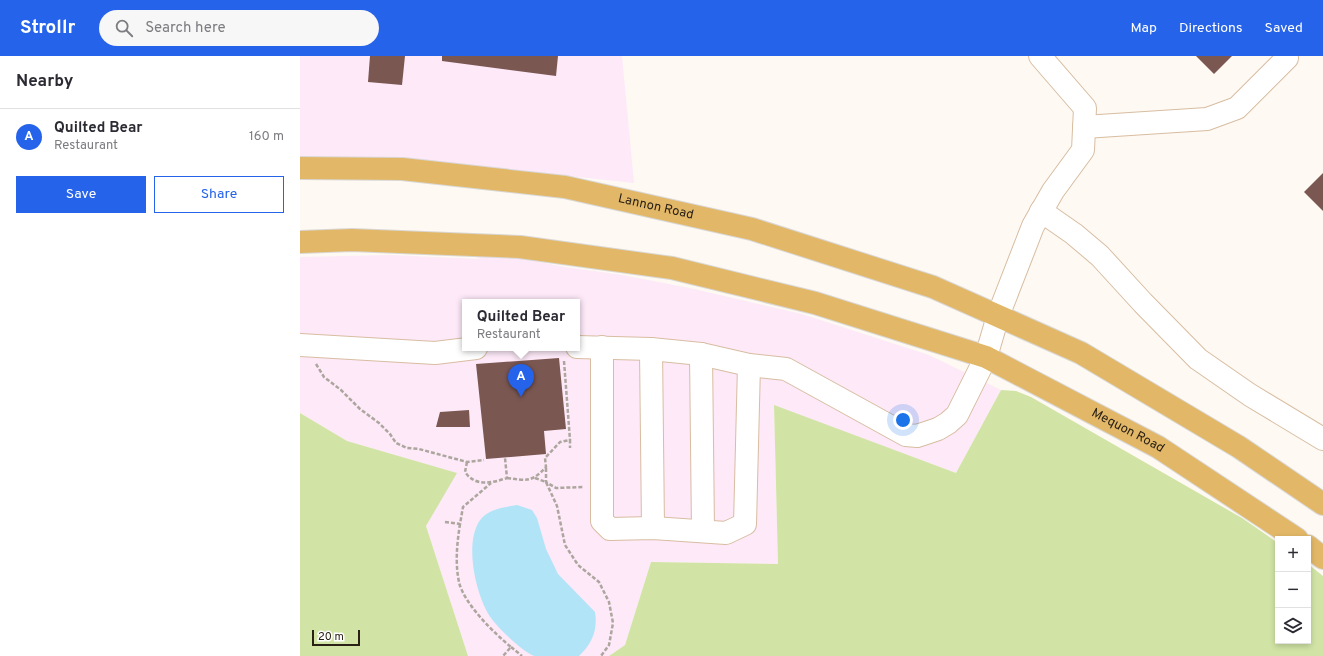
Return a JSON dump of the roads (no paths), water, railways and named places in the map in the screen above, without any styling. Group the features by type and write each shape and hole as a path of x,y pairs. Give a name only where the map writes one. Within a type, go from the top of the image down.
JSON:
{"main road":[{"name":"Lannon Road","path":"300,168 402,169 565,187 752,229 933,287 998,316"},
{"path":"300,242 352,240 520,247 672,268 815,303 986,357"},
{"path":"998,316 1081,353 1239,447 1323,504"},
{"name":"Mequon Road","path":"986,357 1158,447 1292,536"},
{"path":"1311,548 1323,558"}],"street":[{"path":"580,350 602,347 650,349 701,354 750,365 786,369 906,435 917,436 938,429 948,423 957,415 986,357 998,316 1033,226 1053,191 1083,150 1085,108 1040,56"},
{"path":"1084,127 1207,119 1237,108 1287,58"},
{"path":"1042,211 1074,234 1100,256 1142,303 1198,359 1250,395 1323,440"},
{"path":"307,345 435,353 462,350"},
{"path":"602,347 602,521 610,529 653,528 726,533 745,524 750,365"},
{"path":"650,349 653,528"},
{"path":"701,354 703,531"}],"water":[{"path":"517,505 532,510 537,518 546,549 558,574 595,612 596,625 591,642 579,656 534,656 529,653 511,639 494,622 481,597 476,583 472,554 476,529 481,519 488,513"}],"place":[{"name":"Quilted Bear","path":"521,397"}]}
